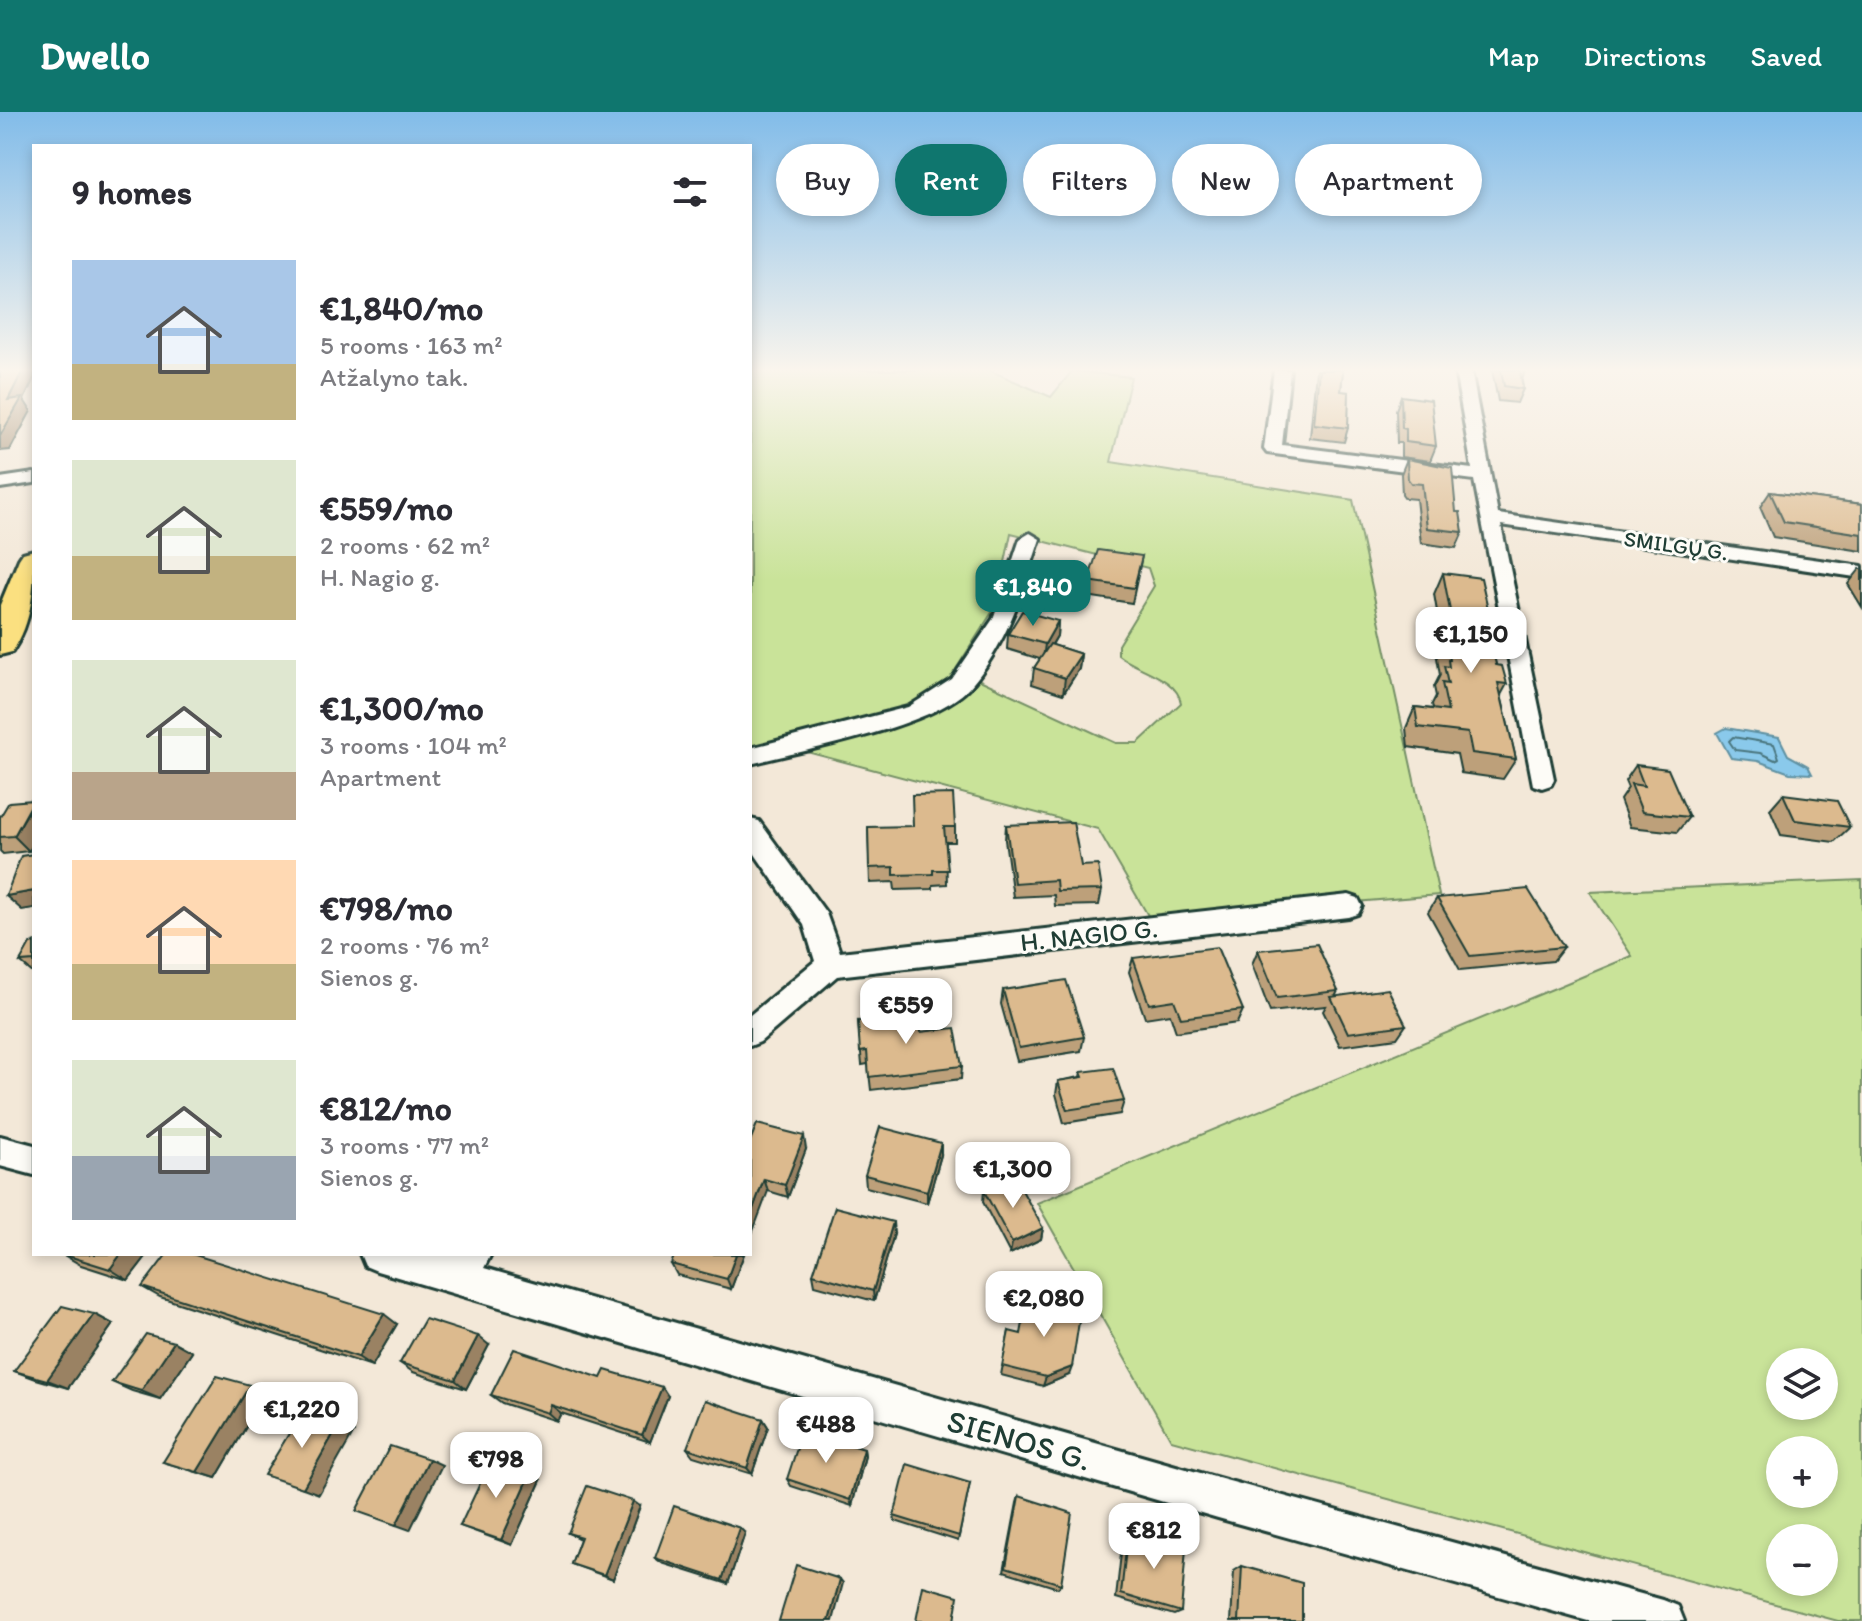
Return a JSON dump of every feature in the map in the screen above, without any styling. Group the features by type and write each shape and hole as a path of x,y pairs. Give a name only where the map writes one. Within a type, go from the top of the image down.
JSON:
{"main road":[{"path":"0,645 32,564"}],"street":[{"path":"1274,440 1273,449 1482,476"},
{"path":"1476,440 1542,779"},
{"path":"0,483 32,478"},
{"name":"SMILGŲ G.","path":"1490,518 1862,572"},
{"path":"752,755 916,713 960,684 1003,619 1030,539"},
{"path":"752,831 816,921 830,965 752,1031"},
{"name":"H. NAGIO G.","path":"830,965 1349,906"},
{"path":"0,1151 32,1159"},
{"name":"SIENOS G.","path":"394,1256 462,1264 1218,1498 1663,1621"}],"green space":[{"path":"752,440 1116,440 1111,462 1353,500 1439,895 1150,919 1098,829 773,743 752,747","holes":["1011,533 1148,568 1154,586 1118,645 1118,655 1164,680 1178,694 1181,703 1138,743 1116,743 956,669 996,606"]},
{"path":"1862,880 1862,1621 1838,1621 1171,1440 1037,1203 1632,956 1590,892"}],"water":[{"path":"1726,728 1779,737 1788,755 1808,766 1812,774 1790,773 1758,761 1731,758 1717,733"}],"building":[{"path":"1435,440 1436,446 1406,442"},
{"path":"1407,459 1452,468 1456,512 1460,512 1463,532 1427,528 1422,484 1411,483 1408,479"},
{"path":"1770,492 1862,504 1862,534 1784,522"},
{"path":"1098,550 1142,556 1134,588 1088,581"},
{"path":"1443,573 1481,578 1496,665 1502,666 1507,684 1498,683 1516,759 1472,753 1468,733 1418,727 1415,707 1448,711 1442,683 1448,684 1444,666 1449,667 1450,660 1445,626 1453,627"},
{"path":"1022,611 1058,621 1045,644 1008,634"},
{"path":"1050,644 1081,654 1065,678 1034,668"},
{"path":"1636,765 1668,769 1689,817 1642,812 1631,784 1644,786"},
{"path":"953,794 955,827 944,827 948,870 933,870 933,874 894,875 894,867 869,868 868,827 913,826 912,795"},
{"path":"1783,794 1837,801 1850,827 1795,820"},
{"path":"32,800 14,836 0,837 0,817 9,802"},
{"path":"1073,822 1081,866 1098,865 1102,890 1057,891 1056,880 1014,883 1006,825"},
{"path":"32,854 32,891 6,896 21,856"},
{"path":"1528,889 1564,947 1470,956 1437,898"},
{"path":"30,944 32,961 20,962"},
{"path":"1317,944 1338,991 1277,998 1258,950"},
{"path":"1217,947 1243,1010 1181,1018 1174,1000 1149,1004 1133,958"},
{"path":"1066,980 1084,1037 1019,1048 1003,990"},
{"path":"1388,989 1406,1025 1348,1033 1331,997"},
{"path":"919,1014 921,1032 955,1028 962,1066 869,1077 867,1051 860,1052 858,1021"},
{"path":"1113,1068 1124,1101 1067,1110 1058,1081 1083,1077 1081,1072"},
{"path":"757,1124 804,1136 785,1185 764,1179 752,1212 752,1136"},
{"path":"880,1127 941,1143 927,1191 865,1175"},
{"path":"1014,1176 1043,1228 1012,1243 984,1191"},
{"path":"835,1207 893,1222 873,1291 813,1274"},
{"path":"68,1256 120,1256 110,1269"},
{"path":"165,1256 198,1256 384,1314 358,1357 142,1287"},
{"path":"674,1256 735,1256 727,1279 671,1264"},
{"path":"1028,1295 1081,1309 1072,1367 1046,1377 1002,1366 1009,1331 1021,1334"},
{"path":"62,1306 94,1314 47,1380 14,1371"},
{"path":"425,1319 478,1336 455,1380 400,1363"},
{"path":"146,1334 174,1342 141,1391 112,1382"},
{"path":"514,1349 601,1378 605,1370 662,1387 642,1435 551,1405 548,1413 491,1395"},
{"path":"217,1376 250,1385 197,1472 163,1462"},
{"path":"705,1400 763,1419 747,1468 687,1448"},
{"path":"302,1412 339,1424 303,1488 264,1475"},
{"path":"803,1430 864,1449 850,1500 787,1479"},
{"path":"390,1446 429,1459 396,1525 356,1511"},
{"path":"491,1460 531,1473 501,1540 460,1526"},
{"path":"907,1464 970,1483 959,1536 894,1516"},
{"path":"587,1486 633,1501 604,1575 571,1564 581,1537 568,1533"},
{"path":"1019,1496 1072,1513 1061,1584 1006,1567"},
{"path":"674,1506 740,1528 722,1580 655,1558"},
{"path":"1128,1531 1186,1548 1181,1612 1121,1594"},
{"path":"796,1565 840,1579 829,1621 779,1621"},
{"path":"1242,1566 1302,1583 1302,1621 1239,1621"},
{"path":"923,1586 958,1596 954,1621 916,1621"}]}
